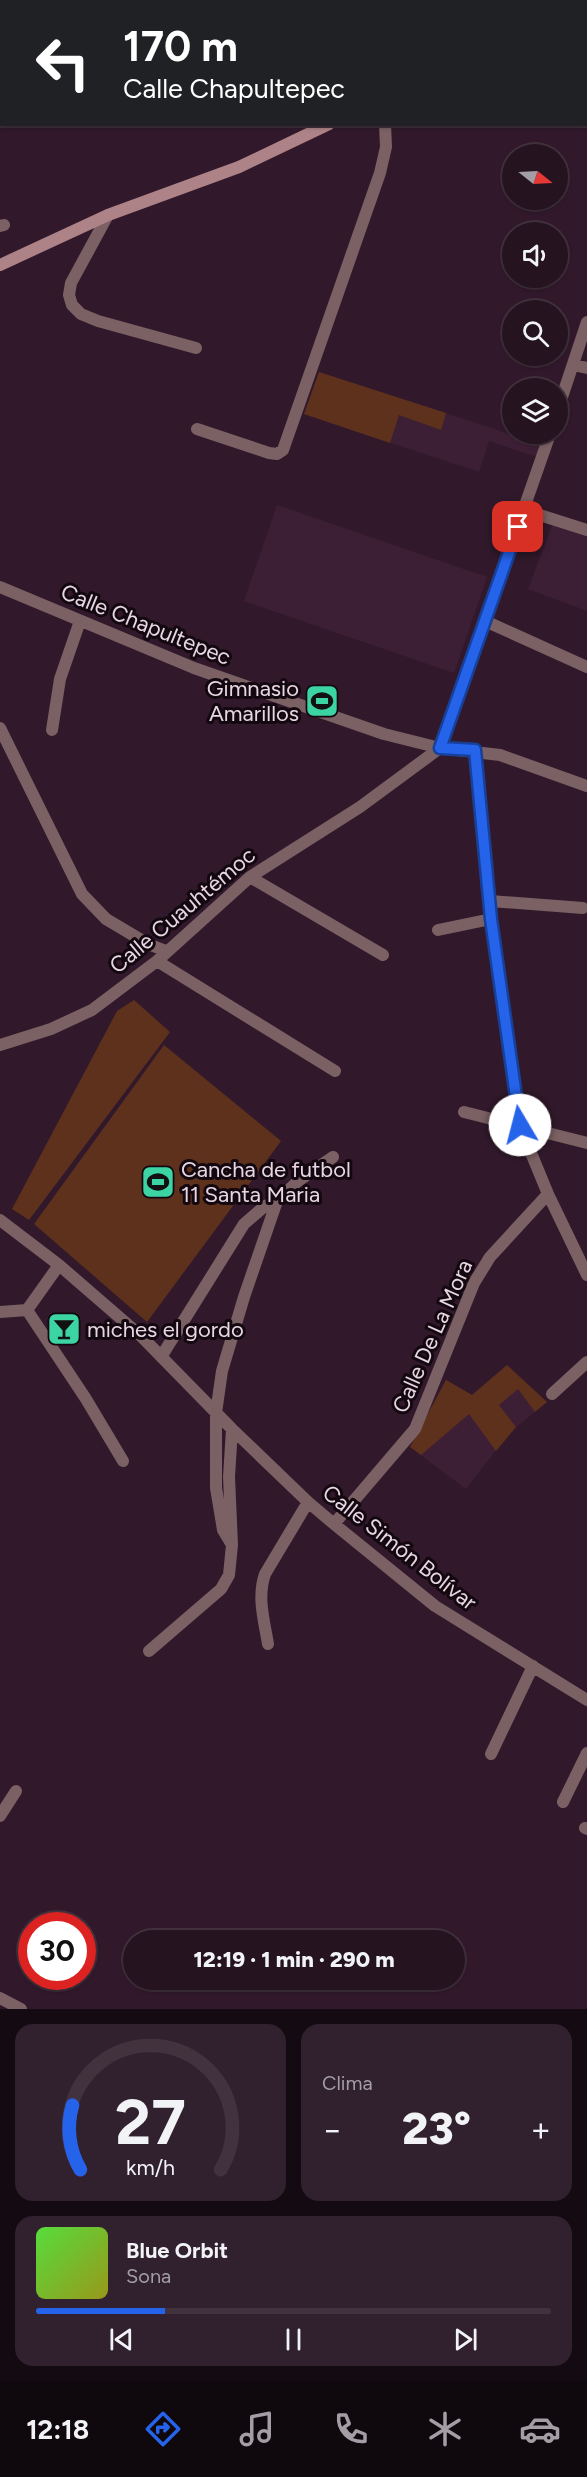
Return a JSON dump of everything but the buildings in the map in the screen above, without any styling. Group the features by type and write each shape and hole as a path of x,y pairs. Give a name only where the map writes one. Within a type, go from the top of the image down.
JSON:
{"main road":[{"path":"0,265 108,215 239,167 325,126"}],"street":[{"path":"197,429 269,453 277,454 283,450 380,173 386,147 385,126"},
{"path":"108,215 71,283 69,295 72,305 81,314 98,321 196,348"},
{"path":"568,379 587,322"},
{"path":"573,364 587,369"},
{"path":"440,748 547,444"},
{"path":"524,510 587,530"},
{"name":"Calle Chapultepec","path":"0,587 217,676 384,734 440,748 475,750 500,755 587,786"},
{"path":"52,730 60,679 80,621"},
{"path":"485,621 587,667"},
{"path":"0,728 82,894 106,919 148,944 166,951"},
{"name":"Calle Cuauhtémoc","path":"0,1045 51,1029 92,1010 157,961 249,877 360,807 440,748"},
{"path":"475,750 491,919 520,1125 548,1194 587,1275"},
{"path":"249,877 383,955"},
{"path":"490,900 583,908"},
{"path":"438,930 491,919"},
{"path":"157,961 335,1071"},
{"path":"464,1112 587,1143"},
{"path":"161,1357 244,1224 265,1206 277,1201 298,1181 333,1157"},
{"name":"Calle De La Mora","path":"334,1524 415,1429 474,1283 490,1257 548,1194"},
{"path":"232,1545 219,1518 215,1478 216,1413 222,1371 244,1297 277,1201"},
{"name":"Calle Simón Bolívar","path":"0,1220 59,1264 161,1357 232,1429 334,1524 435,1606 587,1700"},
{"path":"27,1310 59,1264"},
{"path":"0,1312 27,1310"},
{"path":"27,1310 86,1399 123,1461"},
{"path":"552,1394 587,1362"},
{"path":"149,1651 221,1589 229,1575 232,1545 229,1477 232,1429"},
{"path":"268,1644 261,1604 262,1584 265,1574 308,1502"},
{"path":"491,1754 532,1666"},
{"path":"563,1802 587,1753"},
{"path":"0,1816 16,1791"},
{"path":"0,1998 21,2009"}],"shaded area":[{"path":"319,372 502,431 502,444 544,445 540,458 489,441 479,472 304,414"},
{"path":"319,372 446,413 441,430 399,415 390,443 304,414"},
{"path":"277,505 487,577 454,673 244,601"},
{"path":"553,523 587,535 587,611 528,589"},
{"path":"134,1000 170,1032 29,1220 12,1209 117,1011"},
{"name":"Cancha de futbol 11 Santa Maria","path":"164,1045 281,1141 147,1322 34,1224"},
{"path":"507,1365 547,1402 509,1433 466,1489 410,1447 446,1380 472,1395"},
{"path":"507,1365 547,1402 535,1412 518,1389 499,1405 516,1427 496,1451 469,1414 421,1455 410,1447 446,1380 472,1395"}],"place":[{"name":"Gimnasio Amarillos","path":"322,701"},
{"name":"Cancha de futbol 11 Santa Maria","path":"158,1182"},
{"name":"miches el gordo","path":"64,1329"}],"route":[{"path":"518,527 440,748 475,750 491,919 520,1125"}]}
